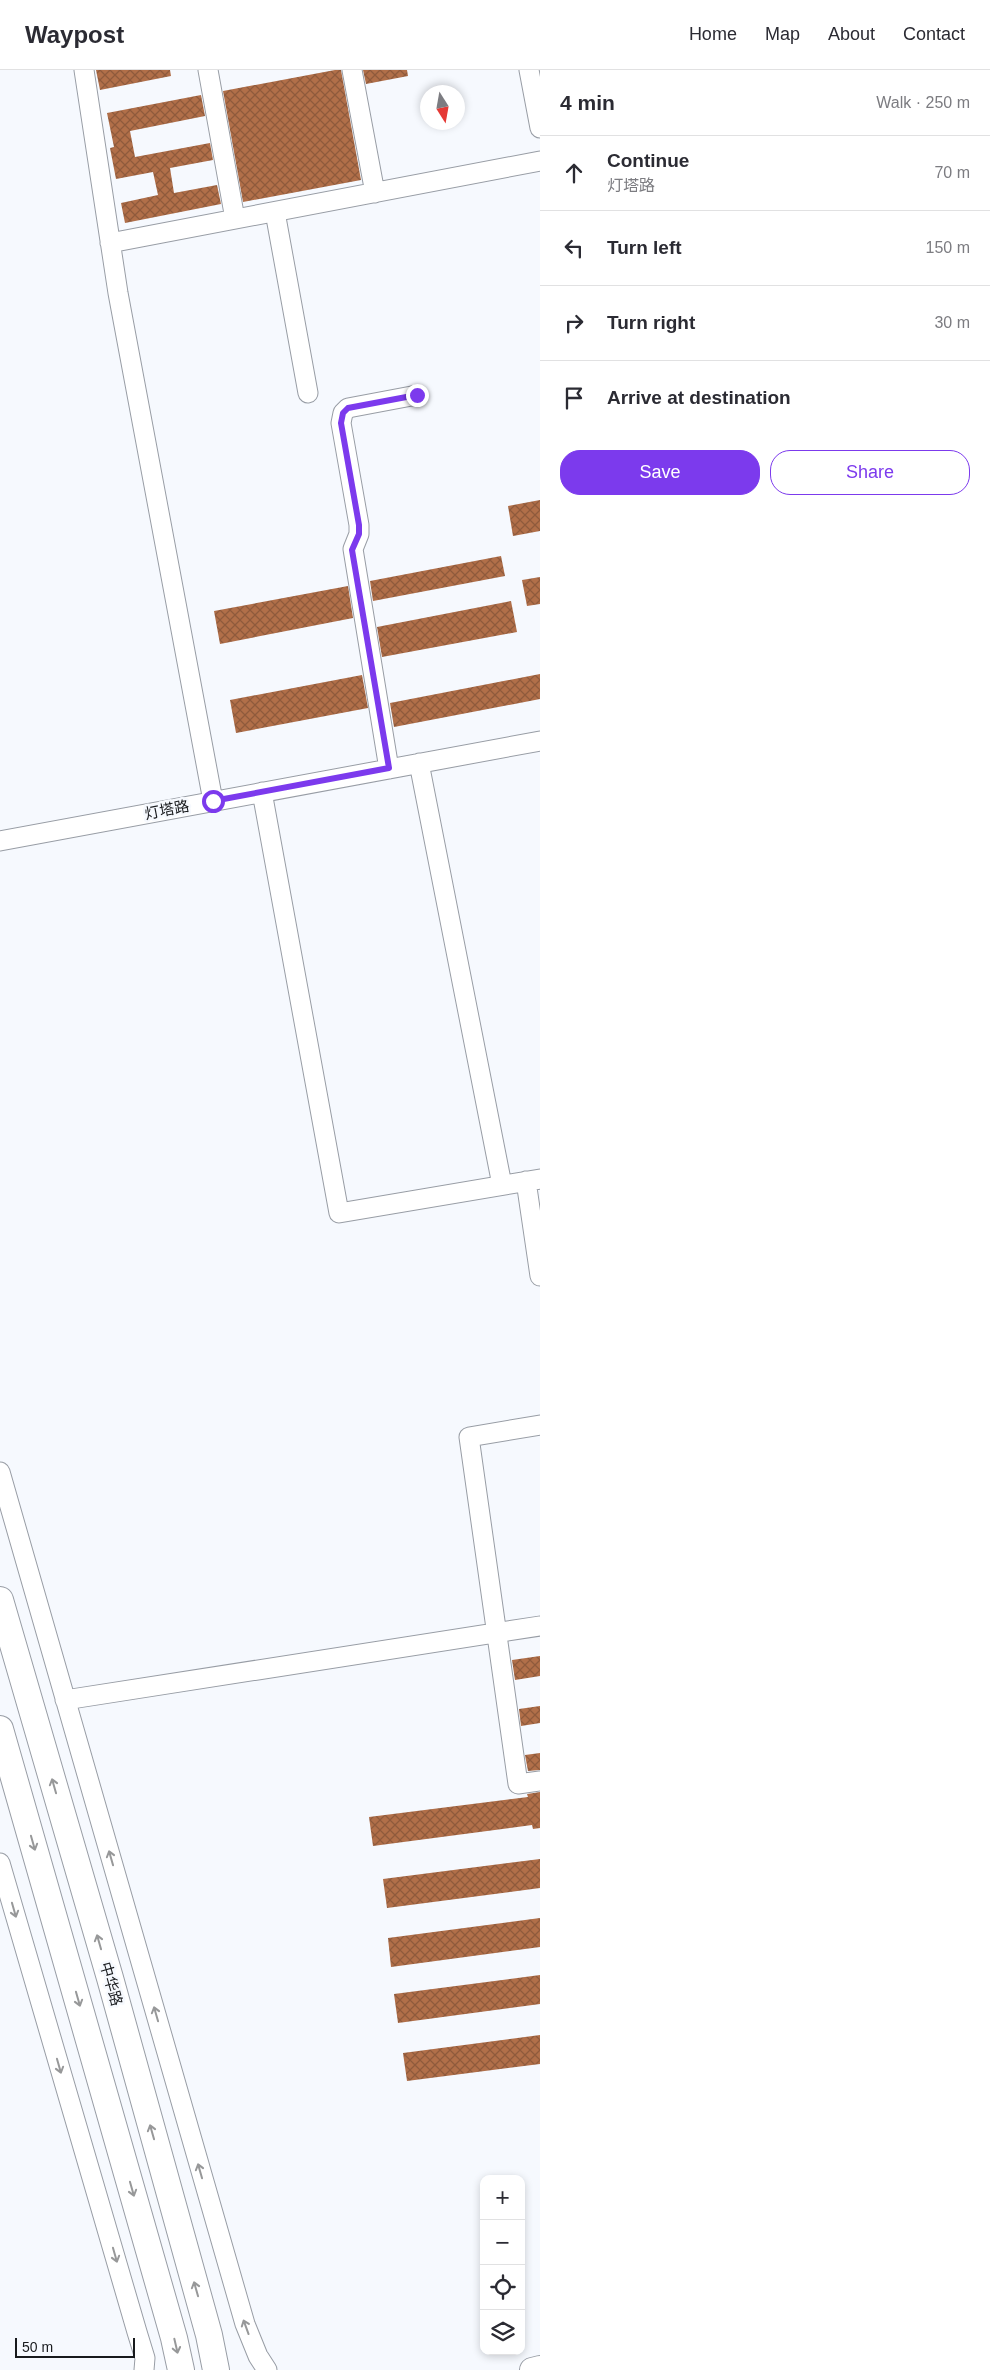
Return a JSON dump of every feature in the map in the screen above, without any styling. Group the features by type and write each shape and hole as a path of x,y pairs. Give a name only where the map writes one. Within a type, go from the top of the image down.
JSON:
{"highway":[{"name":"中华路","path":"0,1600 112,1988 209,2334 216,2370"},
{"path":"0,1729 156,2272 181,2370"}],"main road":[{"path":"532,2370 540,2368"}],"street":[{"path":"84,70 110,243 213,801"},
{"path":"208,70 235,219"},
{"path":"352,70 375,193"},
{"path":"529,70 540,128"},
{"path":"110,243 540,162"},
{"path":"275,212 308,393"},
{"path":"389,768 352,550 359,534 359,525 341,423 343,413 348,408 417,395"},
{"name":"灯塔路","path":"0,841 540,740"},
{"path":"419,763 502,1185"},
{"path":"262,792 339,1213 533,1180 540,1276"},
{"path":"540,1425 469,1436 518,1784 540,1781"},
{"path":"0,1472 245,2324 258,2356 267,2370"},
{"path":"65,1700 540,1626"},
{"path":"0,1863 137,2332 144,2358 144,2370"}],"building":[{"path":"96,70 170,70 171,76 100,90"},
{"path":"341,70 361,180 243,202 223,91"},
{"path":"363,70 407,70 408,76 366,84"},
{"path":"201,95 205,116 130,131 135,157 210,143 213,160 170,168 174,193 217,185 221,204 125,223 121,203 158,195 153,172 116,179 110,148 114,147 107,113"},
{"path":"540,500 540,531 513,536 508,506"},
{"path":"501,556 505,576 373,601 370,581"},
{"path":"540,577 540,604 527,606 522,580"},
{"path":"348,586 353,618 220,644 214,611"},
{"path":"511,601 517,632 382,657 377,627"},
{"path":"540,674 540,699 394,727 390,703"},
{"path":"362,675 368,708 236,733 230,700"},
{"path":"540,1656 540,1676 515,1680 512,1660"},
{"path":"540,1706 540,1723 521,1726 519,1709"},
{"path":"540,1753 540,1770 528,1771 525,1755"},
{"path":"540,1792 540,1828 533,1829 532,1825 373,1846 369,1817 528,1797 527,1794"},
{"path":"540,1859 540,1888 387,1908 383,1879"},
{"path":"540,1918 540,1947 391,1967 388,1938"},
{"path":"540,1975 540,2004 398,2023 394,1994"},
{"path":"540,2035 540,2064 407,2081 403,2053"}],"route":[{"path":"213,801 389,768 378,692 352,550 359,534 359,525 341,423 343,413 348,408 417,395"}]}
